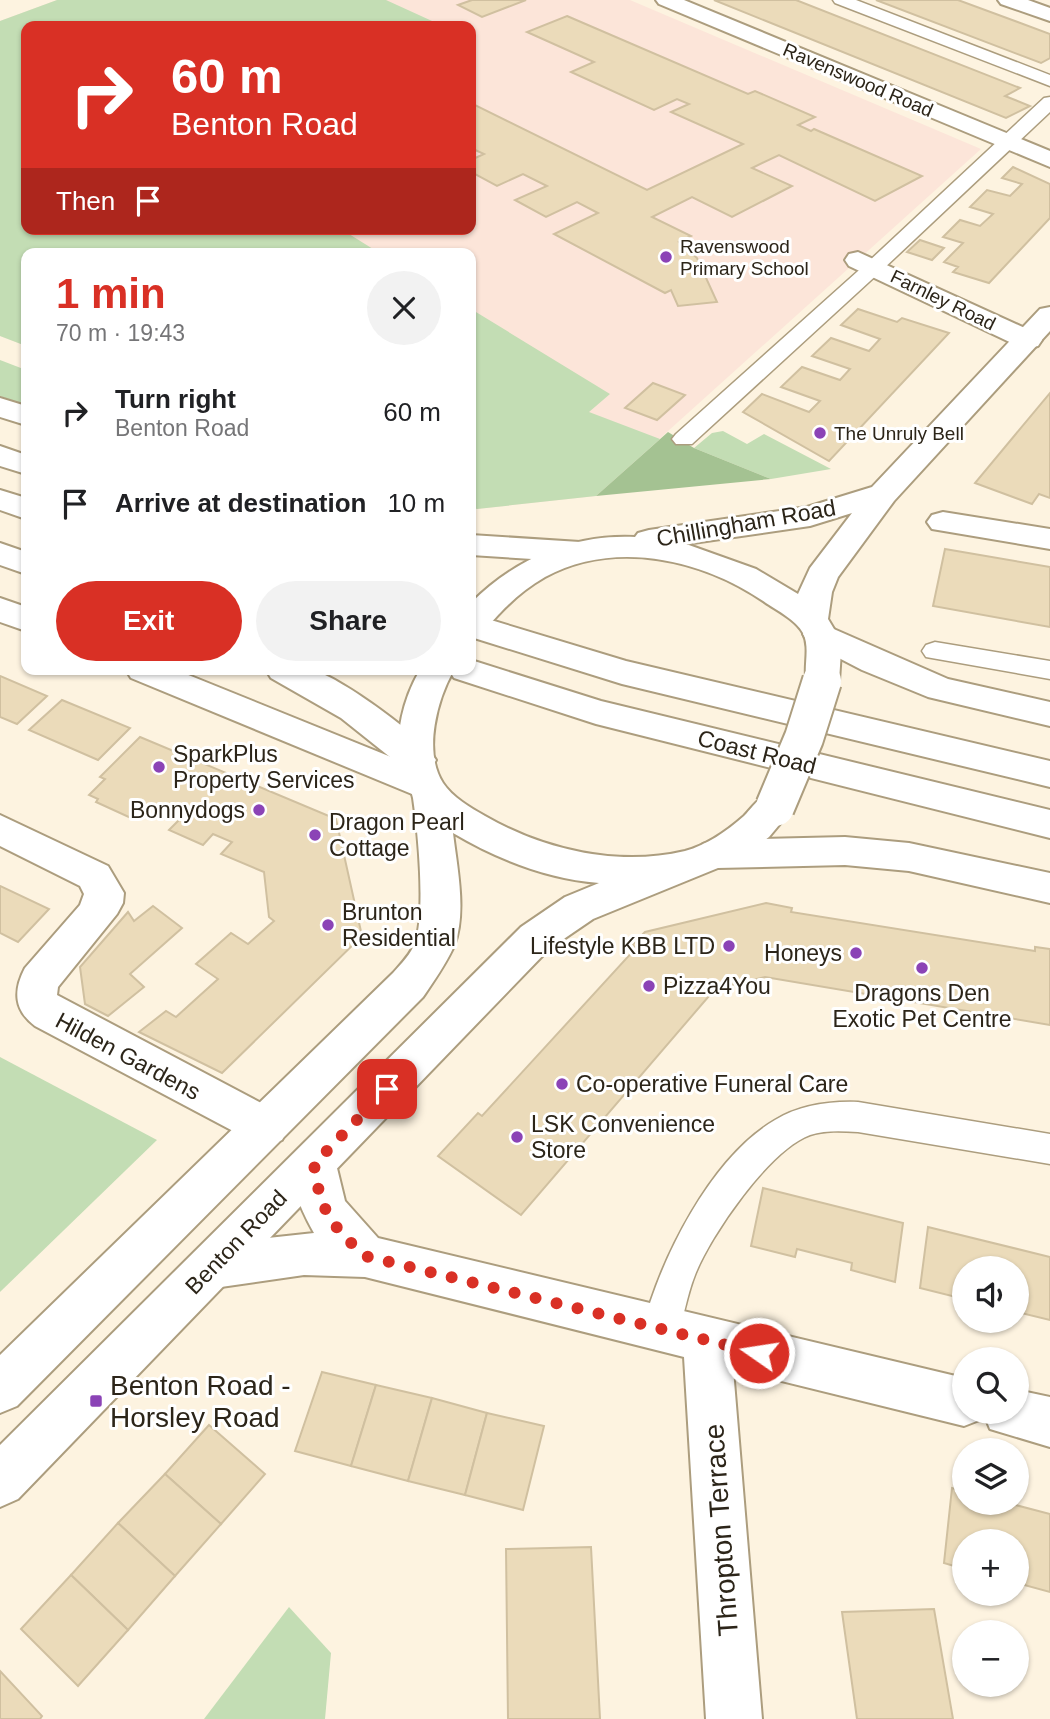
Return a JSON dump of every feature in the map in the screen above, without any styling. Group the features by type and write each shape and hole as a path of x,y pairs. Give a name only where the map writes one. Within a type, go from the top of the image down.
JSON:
{"main road":[{"name":"Ravenswood Road","path":"666,0 1050,160"},
{"path":"1008,0 1050,15"},
{"name":"Farnley Road","path":"866,263 1028,340"},
{"name":"Chillingham Road","path":"698,860 755,830 775,807 804,738 822,681 825,659 815,626 815,592 822,575 883,494 1050,315"},
{"path":"0,407 21,414"},
{"path":"0,455 21,463"},
{"name":"Chillingham Road","path":"594,549 810,516 883,494"},
{"path":"0,499 21,507"},
{"path":"943,522 1050,538"},
{"path":"476,545 652,548 699,558 743,575 778,594 815,626 874,662 940,689 1050,714"},
{"path":"476,619 499,592 541,566 594,549"},
{"path":"0,553 21,562"},
{"path":"0,609 21,618"},
{"name":"Coast Road","path":"476,627 622,672 1050,774"},
{"name":"Coast Road","path":"476,673 596,712 1050,824"},
{"path":"156,675 425,779"},
{"path":"292,675 345,703 390,735 452,814 484,835 552,862 590,869 625,870 698,860 845,850 909,857 1050,888"},
{"path":"0,1389 408,985 429,953 435,942 438,912 425,779 416,736 430,686"},
{"name":"Hilden Gardens","path":"0,829 94,876 104,893 103,902 94,916 39,980 35,992 38,1005 62,1021 266,1127"},
{"name":"Benton Road","path":"0,1482 535,938 579,908 698,860"},
{"path":"314,1164 317,1195 325,1214 338,1232 365,1256"},
{"path":"214,1266 304,1254 365,1256 684,1336 952,1399"},
{"name":"Thropton Terrace","path":"684,1336 734,1719"},
{"path":"1029,1417 1050,1422"}],"lane":[{"path":"841,0 1050,81"},
{"path":"684,439 866,263 1050,102"},
{"path":"935,651 1050,670"},
{"path":"684,1336 669,1297 680,1266 698,1233 736,1181 782,1133 808,1121 833,1115 1050,1149"}],"shaded area":[{"name":"Ravenswood Primary School","path":"57,0 630,0 981,149 596,496 476,509 476,248 21,248 21,344 0,336 0,21"}],"green space":[{"path":"57,0 386,0 432,21 21,21 21,235 351,235 371,248 21,248 21,344 0,336 0,21"},
{"path":"476,312 610,394 589,412 660,439 596,496 477,509"},
{"path":"0,360 21,368 21,404 0,396"},
{"path":"723,431 747,444 764,434 831,469 771,479 694,448 712,433"},
{"path":"668,432 694,448 771,479 596,496"},
{"path":"0,1057 157,1140 0,1292"},
{"path":"289,1607 331,1653 325,1719 204,1719"}],"building":[{"path":"472,0 526,0 482,17 458,5"},
{"path":"714,0 796,0 1020,88 1005,96 1030,106 1006,118"},
{"path":"876,0 958,0 1050,34 1050,58 1041,63"},
{"path":"567,16 748,94 755,91 815,117 798,125 811,131 814,129 922,176 875,201 779,155 752,168 792,186 732,217 692,197 652,217 691,236 679,242 697,258 717,302 678,306 671,290 665,293 554,234 598,213 577,202 546,217 515,200 547,186 523,174 497,186 476,175 476,158 484,154 476,150 476,105 647,190 743,144 671,112 689,104 677,99 654,110 571,72 594,62 527,32"},
{"path":"1013,167 1050,184 1050,218 989,283 953,272 958,267 944,262 963,243 943,237 960,220 980,226 993,214 970,207 987,190 1010,196 1022,184 1002,178"},
{"path":"920,240 944,248 932,260 907,252"},
{"path":"858,309 897,322 902,318 949,333 829,461 743,412 762,394 809,412 820,401 781,387 802,367 840,380 850,369 812,356 831,338 869,351 880,339 841,325"},
{"path":"653,383 685,395 657,420 625,408"},
{"path":"1050,393 1050,498 1039,494 1032,504 975,483"},
{"path":"945,549 1050,567 1050,627 933,606"},
{"path":"0,676 47,696 17,724 0,717"},
{"path":"62,700 130,728 98,760 29,730"},
{"path":"140,737 336,819 362,936 222,1073 139,1032 166,1011 176,1017 218,979 196,964 231,933 248,944 274,921 269,917 264,872 221,854 232,842 213,834 203,845 169,830 180,819 144,804 131,818 96,802 98,799 89,795 105,779 100,777"},
{"path":"0,886 49,909 18,942 0,933"},
{"path":"766,903 792,908 791,912 1035,951 1035,947 1050,949 1050,1025 765,977 715,989 521,1215 438,1156 478,1113 482,1116 636,948 632,945 645,932"},
{"path":"153,906 182,928 130,974 144,987 108,1016 85,1004 80,967 128,912 134,921"},
{"path":"763,1188 903,1223 895,1282 851,1270 852,1263 797,1249 795,1257 751,1246"},
{"path":"928,1227 1050,1257 1050,1320 1029,1315 1029,1256 952,1256 952,1296 920,1288"},
{"path":"322,1372 376,1385 351,1466 295,1451"},
{"path":"376,1385 432,1398 408,1481 351,1466"},
{"path":"432,1398 487,1413 465,1495 408,1481"},
{"path":"487,1413 544,1426 523,1510 465,1495"},
{"path":"209,1425 265,1474 221,1524 165,1474"},
{"path":"165,1474 221,1524 175,1576 118,1523"},
{"path":"952,1488 952,1515 1029,1515 1029,1508 1050,1514 1050,1592 1029,1586 1029,1529 952,1529 952,1565 944,1563"},
{"path":"118,1523 175,1576 128,1630 71,1575"},
{"path":"591,1547 600,1719 508,1719 506,1549"},
{"path":"71,1575 128,1630 78,1686 21,1629"},
{"path":"934,1609 953,1719 857,1719 842,1612"},
{"path":"0,1671 42,1716 40,1719 0,1719"}],"place":[{"name":"Ravenswood Primary School","path":"666,257"},
{"name":"The Unruly Bell","path":"820,433"},
{"name":"SparkPlus Property Services","path":"159,767"},
{"name":"Bonnydogs","path":"259,810"},
{"name":"Dragon Pearl Cottage","path":"315,835"},
{"name":"Brunton Residential","path":"328,925"},
{"name":"Lifestyle KBB LTD","path":"729,946"},
{"name":"Honeys","path":"856,953"},
{"name":"Dragons Den Exotic Pet Centre","path":"922,968"},
{"name":"Pizza4You","path":"649,986"},
{"name":"Co-operative Funeral Care","path":"562,1084"},
{"name":"LSK Convenience Store","path":"517,1137"},
{"name":"Benton Road - Horsley Road","path":"96,1401"}],"route":[{"path":"387,1089 314,1164 317,1195 325,1214 338,1232 365,1256 759,1353"}]}
